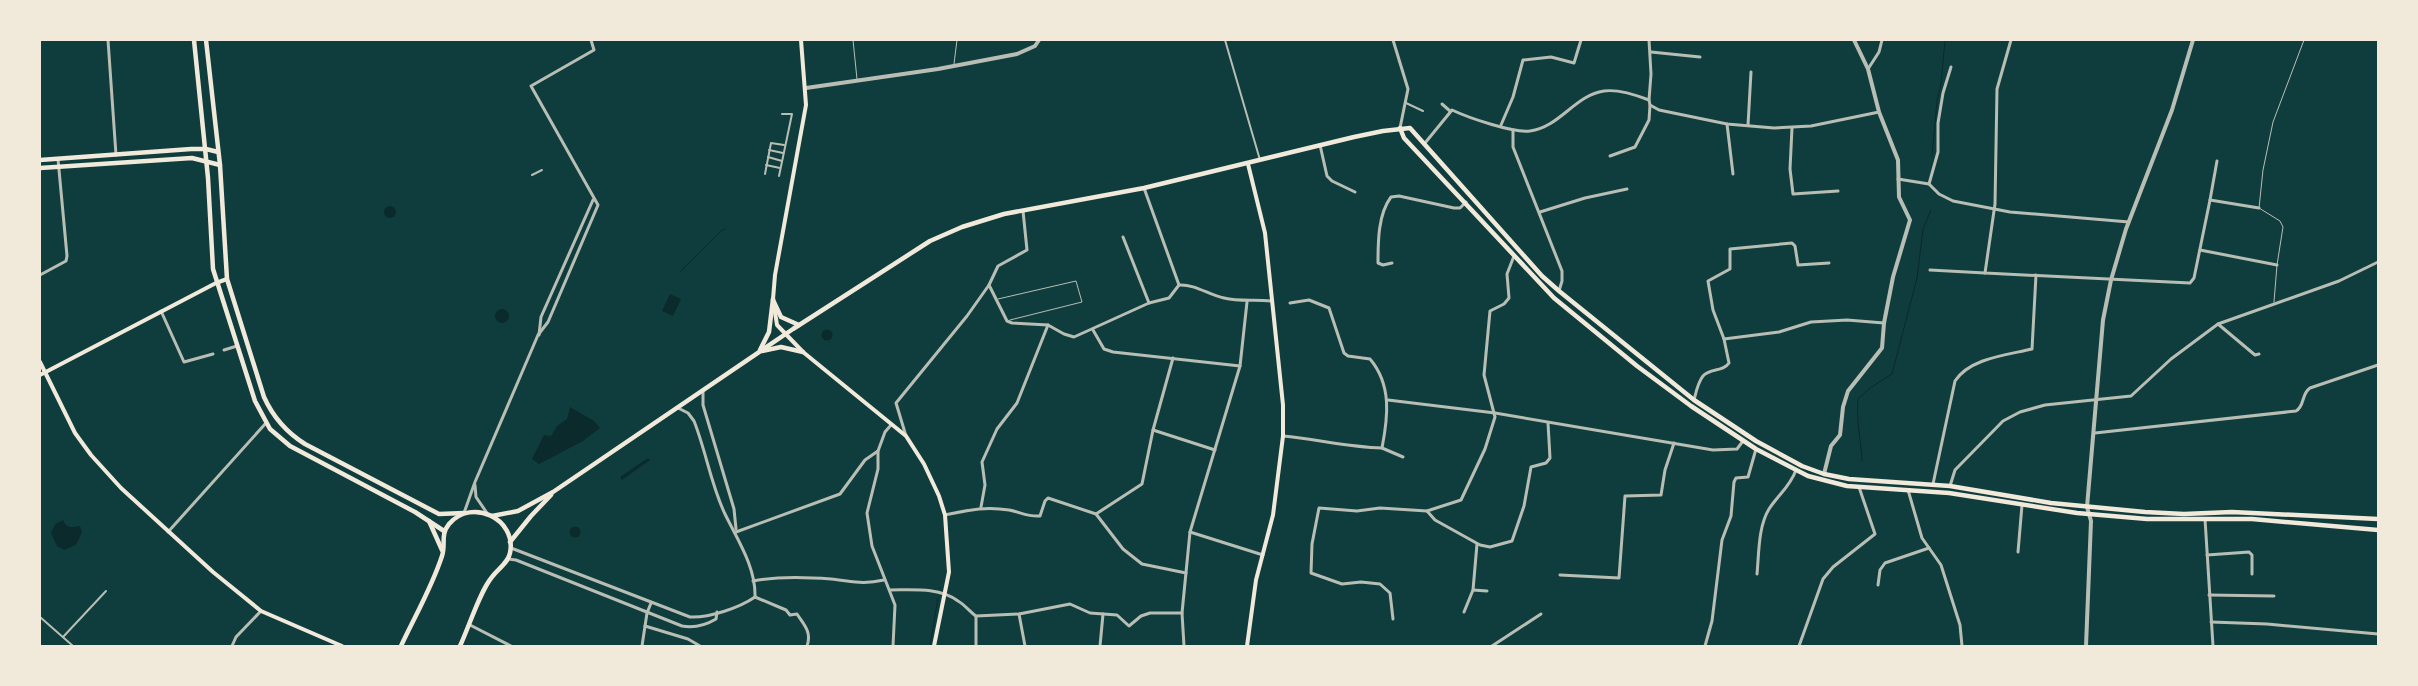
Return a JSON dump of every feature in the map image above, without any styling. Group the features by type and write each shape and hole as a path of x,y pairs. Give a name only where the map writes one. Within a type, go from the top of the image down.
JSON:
{"main road":[{"path":"194,40 207,161 212,269 255,401 266,423 281,439 300,452 428,519 444,531"},
{"path":"206,40 220,165 227,280 264,396 273,415 287,431 305,444 439,514 474,511 487,513 507,530 510,545 508,559 489,580 460,646"},
{"path":"758,352 769,332 781,234 805,114 806,88 801,40"},
{"path":"1400,128 1404,138 1554,298 1637,366 1691,406 1756,449 1796,470 1834,484 1949,493 2090,514 2147,518 2252,519 2378,530"},
{"path":"492,516 518,511 553,492 799,325 930,241 962,227 1023,211 1144,188 1320,145 1400,128 1410,128 1542,276 1559,291 1694,400 1756,441 1802,466 1824,474 1848,479 1933,484 2088,507 2165,513 2232,512 2378,519"},
{"path":"40,160 206,149 218,152"},
{"path":"40,168 192,158 220,165"},
{"path":"1247,646 1250,613 1273,514 1282,436 1283,405 1271,301 1266,234 1248,164"},
{"path":"40,375 216,283 227,280"},
{"path":"773,299 782,317 799,325"},
{"path":"773,299 777,326 784,335 906,436 924,464 946,515 949,566 946,596 938,622 934,646"},
{"path":"758,352 780,347 803,352"},
{"path":"40,362 75,433 91,455 121,488 224,582 261,611 342,646"},
{"path":"510,545 531,516 553,492"},
{"path":"401,646 443,554 444,531 452,520 464,513"},
{"path":"428,519 443,554"}],"street":[{"path":"108,40 116,156"},
{"path":"538,335 548,322 598,205 531,86 594,50 591,40"},
{"path":"806,88 954,66 1017,54 1035,46 1039,40"},
{"path":"1225,40 1260,161"},
{"path":"1393,40 1408,89 1400,128"},
{"path":"1501,125 1514,97 1523,60 1551,57 1574,63 1581,40"},
{"path":"1610,156 1635,147 1647,125 1650,105 1650,40"},
{"path":"1824,474 1831,446 1840,435 1843,407 1848,391 1882,348 1884,323 1894,270 1910,220 1899,197 1898,160 1879,112 1868,69 1854,40"},
{"path":"1868,69 1878,52 1882,40"},
{"path":"1985,273 1994,208 1998,89 2011,40"},
{"path":"2086,646 2090,514 2088,507 2103,320 2111,280 2129,222 2172,110 2193,40"},
{"path":"1651,52 1700,57"},
{"path":"1929,184 1938,152 1938,123 1951,67"},
{"path":"1748,125 1751,72"},
{"path":"1442,104 1450,110 1513,130 1529,131 1548,125 1590,95 1605,91 1649,100"},
{"path":"1406,103 1423,111"},
{"path":"1650,105 1659,110 1726,124 1792,128 1842,121 1879,112"},
{"path":"1425,143 1450,110"},
{"path":"779,176 792,114 782,114"},
{"path":"1726,124 1732,174"},
{"path":"1792,128 1790,169 1793,194 1838,191"},
{"path":"1513,130 1513,147 1562,271 1562,282 1559,291"},
{"path":"764,174 770,143 785,145"},
{"path":"1320,145 1327,176 1332,182 1355,192"},
{"path":"769,150 783,153"},
{"path":"768,158 782,161"},
{"path":"40,275 66,262 67,256 58,159"},
{"path":"1930,270 2190,283 2194,278 2217,161"},
{"path":"766,165 780,168"},
{"path":"532,175 542,170"},
{"path":"1898,180 1929,184 1939,194 1953,202 2048,216 2129,222"},
{"path":"1144,188 1179,284"},
{"path":"1540,212 1585,198 1627,189"},
{"path":"1392,263 1382,265 1378,263 1380,228 1384,209 1390,197 1400,196 1454,208 1460,208 1466,202"},
{"path":"464,513 475,482 538,335 541,317 593,199"},
{"path":"2210,200 2259,208"},
{"path":"906,436 896,403 967,316 989,285 1001,262 1027,250 1023,211"},
{"path":"1124,237 1149,303"},
{"path":"1694,400 1702,376 1706,373 1726,368 1729,363 1724,339 1713,310 1708,281 1730,269 1730,250 1794,244 1798,265 1829,263"},
{"path":"2200,250 2277,265"},
{"path":"1393,620 1390,593 1380,584 1361,582 1342,584 1311,573 1312,544 1319,508 1357,511 1380,508 1427,511 1461,500 1485,449 1496,412 1484,375 1490,311 1504,304 1509,298 1507,274 1515,255"},
{"path":"1950,486 1954,470 2003,421 2020,412 2045,405 2131,396 2171,358 2218,324 2338,281 2378,262"},
{"path":"1933,484 1955,381 1960,373 1972,365 2032,349 2036,274"},
{"path":"1179,284 1189,285 1210,294 1247,302 1253,299 1271,301"},
{"path":"989,285 998,299 1007,321 1048,325 1070,337 1092,330 1097,325 1149,303 1168,298 1179,284"},
{"path":"1290,303 1309,300 1329,308 1344,354 1370,359 1379,371 1388,400 1382,448"},
{"path":"1184,646 1182,613 1190,532 1240,366 1247,302"},
{"path":"161,311 184,362 212,354"},
{"path":"1724,339 1779,332 1811,322 1847,320 1884,323"},
{"path":"2218,324 2255,355 2259,354"},
{"path":"981,507 985,485 982,462 997,429 1017,403 1048,325"},
{"path":"1092,330 1104,349 1113,352 1240,366"},
{"path":"224,350 237,346"},
{"path":"1096,514 1142,484 1153,430 1173,358"},
{"path":"2095,433 2296,411 2301,407 2304,394 2310,388 2378,365"},
{"path":"703,390 703,405 734,509 736,532"},
{"path":"1388,400 1496,412 1548,423 1722,450 1737,449 1743,441"},
{"path":"678,408 688,413 694,421 725,513 736,532 753,581 755,597"},
{"path":"168,532 266,423"},
{"path":"1427,511 1435,520 1478,543 1490,547 1512,541 1516,536 1524,506 1531,467 1546,462 1550,458 1548,423"},
{"path":"891,425 885,432 878,451 878,469 867,514 872,546 895,605 893,646"},
{"path":"1153,430 1215,450"},
{"path":"1282,436 1331,441 1349,447 1382,448 1403,457"},
{"path":"1560,574 1619,578 1624,496 1660,494 1665,470 1674,443"},
{"path":"1705,646 1712,621 1722,540 1731,516 1734,482 1736,478 1748,477 1756,449"},
{"path":"736,532 840,494 865,460 878,451"},
{"path":"1757,574 1766,518 1770,508 1792,482 1796,470"},
{"path":"475,482 476,497 487,513"},
{"path":"1798,646 1823,579 1833,567 1875,534 1859,487"},
{"path":"1908,490 1922,538 1942,565 1960,625 1962,646"},
{"path":"946,515 981,507 1010,510 1030,517 1040,516 1045,501 1048,498 1096,514 1123,549 1142,564 1186,572"},
{"path":"2018,552 2022,505"},
{"path":"2205,518 2213,646"},
{"path":"1190,532 1263,555"},
{"path":"1464,612 1473,590 1478,543"},
{"path":"510,545 650,603 690,617 717,612 755,597 786,610 790,615 796,614 809,632 810,638 807,646"},
{"path":"1878,585 1880,570 1885,563 1929,548"},
{"path":"2207,555 2249,552 2252,555 2252,574"},
{"path":"508,559 516,560 682,626 695,627 711,622 716,618 717,612"},
{"path":"753,581 785,578 832,579 865,584 884,580"},
{"path":"890,590 918,589 946,596 958,600 976,616 1019,614 1070,604 1090,613 1116,615 1129,626 1141,616 1150,613 1182,613"},
{"path":"1473,590 1487,591"},
{"path":"63,636 106,592"},
{"path":"2209,595 2274,596"},
{"path":"642,646 646,613 650,603"},
{"path":"232,646 236,638 261,611"},
{"path":"1019,614 1025,646"},
{"path":"1100,646 1103,614"},
{"path":"1492,646 1540,614"},
{"path":"976,616 976,646"},
{"path":"40,617 73,646"},
{"path":"2211,622 2267,624 2378,634"},
{"path":"470,625 511,646"},
{"path":"645,626 688,639 700,646"}],"lane":[{"path":"853,40 857,80"},
{"path":"954,66 957,40"},
{"path":"2274,303 2283,227 2280,221 2259,208 2263,170 2273,122 2304,40"},
{"path":"998,299 1076,281 1082,302 1016,317 1007,321"}],"water":[{"path":"388,206 392,206 396,212 392,218 388,218 384,214 384,210"},
{"path":"670,294 681,299 673,316 662,311"},
{"path":"502,309 507,311 509,316 507,321 502,323 497,321 495,316 497,311"},
{"path":"827,329 833,335 827,341 821,335"},
{"path":"570,407 594,421 600,428 583,441 539,464 532,459 544,435 551,436 557,426 567,419"},
{"path":"648,458 650,460 622,480 620,477"},
{"path":"63,520 70,527 80,526 82,532 76,545 64,550 57,546 51,533 55,524"},
{"path":"575,526 581,532 575,538 569,532"}],"waterway":[{"path":"1932,156 1945,40"},
{"path":"1862,461 1858,399 1870,388 1892,374 1917,278 1923,229 1931,210"},
{"path":"681,271 725,229"},
{"path":"930,646 938,598"}]}
